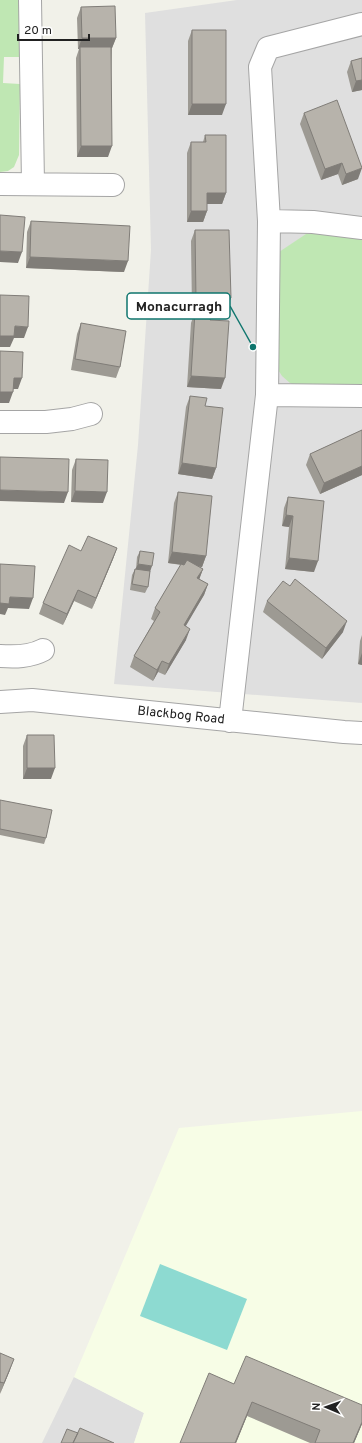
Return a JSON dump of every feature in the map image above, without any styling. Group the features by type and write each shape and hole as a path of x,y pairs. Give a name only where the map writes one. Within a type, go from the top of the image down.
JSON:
{"street":[{"path":"30,0 33,183"},
{"path":"230,721 267,395 269,221 260,67 268,48 362,24"},
{"path":"0,184 33,183 113,185"},
{"path":"269,221 312,222 362,228"},
{"path":"267,395 362,396"},
{"path":"0,422 46,422 72,419 91,414"},
{"path":"0,656 12,657 34,655 43,650"},
{"name":"Blackbog Road","path":"0,702 32,700 362,733"}],"shaded area":[{"path":"237,0 362,0 362,703 114,684 138,445 151,250 145,13"},
{"path":"362,1111 362,1443 134,1443 144,1413 74,1377 179,1128"},
{"path":"160,1264 247,1299 227,1350 140,1316"},
{"path":"74,1377 144,1413 134,1443 42,1443"}],"green space":[{"path":"0,0 21,0 21,57 4,57 3,83 20,84 19,155 14,167 8,171 0,172"},
{"path":"329,232 362,236 362,387 302,388 290,383 282,376 275,365 276,254 306,234"}],"building":[{"path":"115,6 116,38 82,38 81,7"},
{"path":"192,30 226,30 226,104 192,104"},
{"path":"80,47 111,47 112,146 81,146"},
{"path":"362,58 362,80 356,81 351,61"},
{"path":"337,100 362,168 346,174 342,163 325,169 304,113"},
{"path":"205,135 226,135 226,193 207,193 207,211 191,211 191,142 206,142"},
{"path":"0,215 25,217 22,252 0,251"},
{"path":"31,221 130,226 128,261 30,257"},
{"path":"195,230 229,230 231,298 196,299"},
{"path":"0,295 29,296 28,327 15,326 14,336 0,336"},
{"path":"195,312 211,313 210,320 229,321 225,378 191,376"},
{"path":"81,323 126,331 120,367 75,359"},
{"path":"0,351 23,352 22,378 14,378 13,392 0,392"},
{"path":"190,396 207,398 205,406 223,408 216,468 182,463"},
{"path":"362,430 362,466 324,483 310,454"},
{"path":"0,457 69,459 68,492 0,490"},
{"path":"76,459 108,460 107,492 75,491"},
{"path":"178,492 212,496 206,556 172,552"},
{"path":"288,497 324,501 318,561 289,558 293,516 286,515"},
{"path":"88,536 117,548 96,598 78,590 67,614 43,603 69,545 81,551"},
{"path":"140,551 154,553 152,566 138,564"},
{"path":"187,560 203,569 197,578 208,584 184,625 190,629 169,664 162,661 157,670 134,656 160,612 155,608 181,564 184,565"},
{"path":"0,564 35,566 33,598 10,597 9,604 0,603"},
{"path":"135,569 150,571 148,587 132,584"},
{"path":"295,579 347,621 326,648 267,601 283,581 290,586"},
{"path":"27,735 54,735 55,768 27,768"},
{"path":"0,800 52,810 46,838 0,829"},
{"path":"0,1353 14,1359 4,1383 0,1382"},
{"path":"246,1356 362,1405 362,1422 353,1443 315,1443 320,1430 252,1402 235,1443 180,1443 209,1373 234,1384"},
{"path":"80,1428 114,1443 73,1443"},
{"path":"67,1429 78,1433 73,1443 61,1443"}],"place":[{"name":"Monacurragh","path":"253,347"}]}
